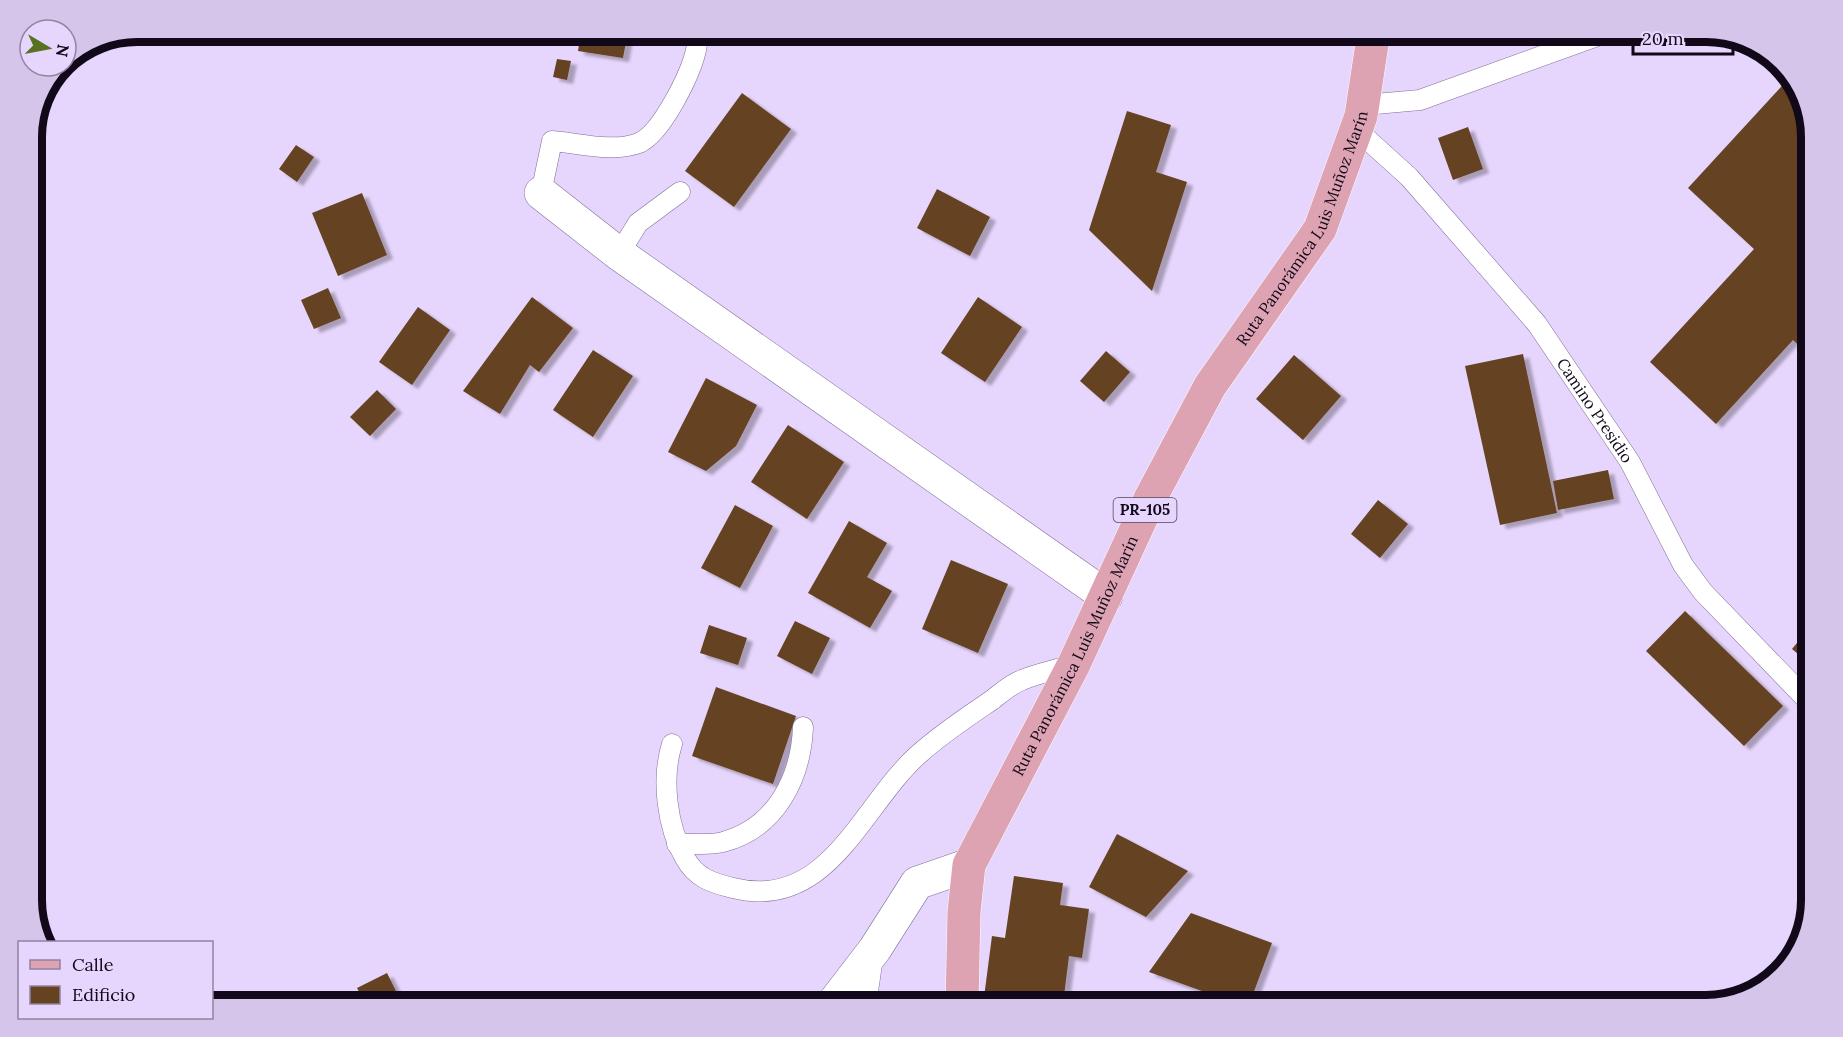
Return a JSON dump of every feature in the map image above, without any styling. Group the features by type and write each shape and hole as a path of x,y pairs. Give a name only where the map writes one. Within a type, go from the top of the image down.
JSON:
{"main road":[{"name":"Ruta Panorámica Luis Muñoz Marín","path":"962,995 963,923 969,865 1074,664 1151,497 1210,386 1320,229 1360,117 1372,42"}],"street":[{"path":"541,193 619,254 1106,596"},
{"path":"840,995 875,949 917,883 969,865"}],"lane":[{"path":"541,193 552,141 613,148 640,142 652,133 667,112 687,74 697,48 697,42"},
{"path":"1360,117 1420,100 1583,42"},
{"name":"Camino Presidio","path":"1360,117 1537,324 1630,462 1683,565 1703,592 1801,694"},
{"path":"619,254 638,223 680,192"},
{"path":"672,744 667,761 668,796 677,844 690,867 707,881 749,892 792,885 819,871 840,851 900,772 919,753 1020,681 1074,664"},
{"path":"677,844 721,843 748,833 773,813 789,788 802,754 803,727"},
{"path":"868,995 875,949"}],"building":[{"path":"579,42 626,42 623,58 578,51"},
{"path":"557,59 571,61 567,80 553,77"},
{"path":"1784,83 1796,107 1801,131 1801,348 1793,340 1716,424 1650,362 1754,249 1688,188"},
{"path":"742,93 791,129 734,207 685,171"},
{"path":"1127,111 1171,125 1156,172 1187,182 1152,291 1089,230"},
{"path":"1468,127 1483,169 1453,180 1438,138"},
{"path":"296,145 314,157 297,182 279,169"},
{"path":"937,189 990,217 970,256 917,228"},
{"path":"362,193 387,255 338,276 312,213"},
{"path":"328,288 341,318 314,329 301,300"},
{"path":"532,297 573,328 539,372 530,365 500,414 463,391"},
{"path":"978,297 1022,327 985,382 941,353"},
{"path":"418,307 450,330 412,385 379,362"},
{"path":"593,350 633,376 593,437 553,410"},
{"path":"1106,351 1130,372 1104,402 1080,381"},
{"path":"1523,354 1557,513 1500,525 1465,366"},
{"path":"1294,355 1341,396 1303,440 1256,399"},
{"path":"706,378 757,405 736,446 706,471 668,452"},
{"path":"377,390 396,409 370,436 350,417"},
{"path":"788,425 844,462 807,519 751,482"},
{"path":"1608,470 1614,499 1558,510 1553,481"},
{"path":"1378,500 1408,524 1380,558 1351,534"},
{"path":"735,505 773,526 740,588 701,568"},
{"path":"849,521 887,543 867,577 892,591 870,628 808,593"},
{"path":"951,560 1008,584 978,653 922,629"},
{"path":"1685,611 1783,706 1744,746 1646,651"},
{"path":"795,621 830,638 812,674 777,656"},
{"path":"709,625 747,638 738,665 700,653"},
{"path":"1801,638 1801,657 1792,649"},
{"path":"716,687 796,716 773,784 692,756"},
{"path":"1117,834 1188,871 1146,917 1089,887"},
{"path":"1014,876 1063,883 1060,905 1089,909 1082,958 1069,956 1064,995 1041,993 1041,995 984,995 992,936 1005,938"},
{"path":"1191,913 1272,943 1253,995 1213,995 1149,972"},
{"path":"387,973 398,995 361,995 357,988"}]}
